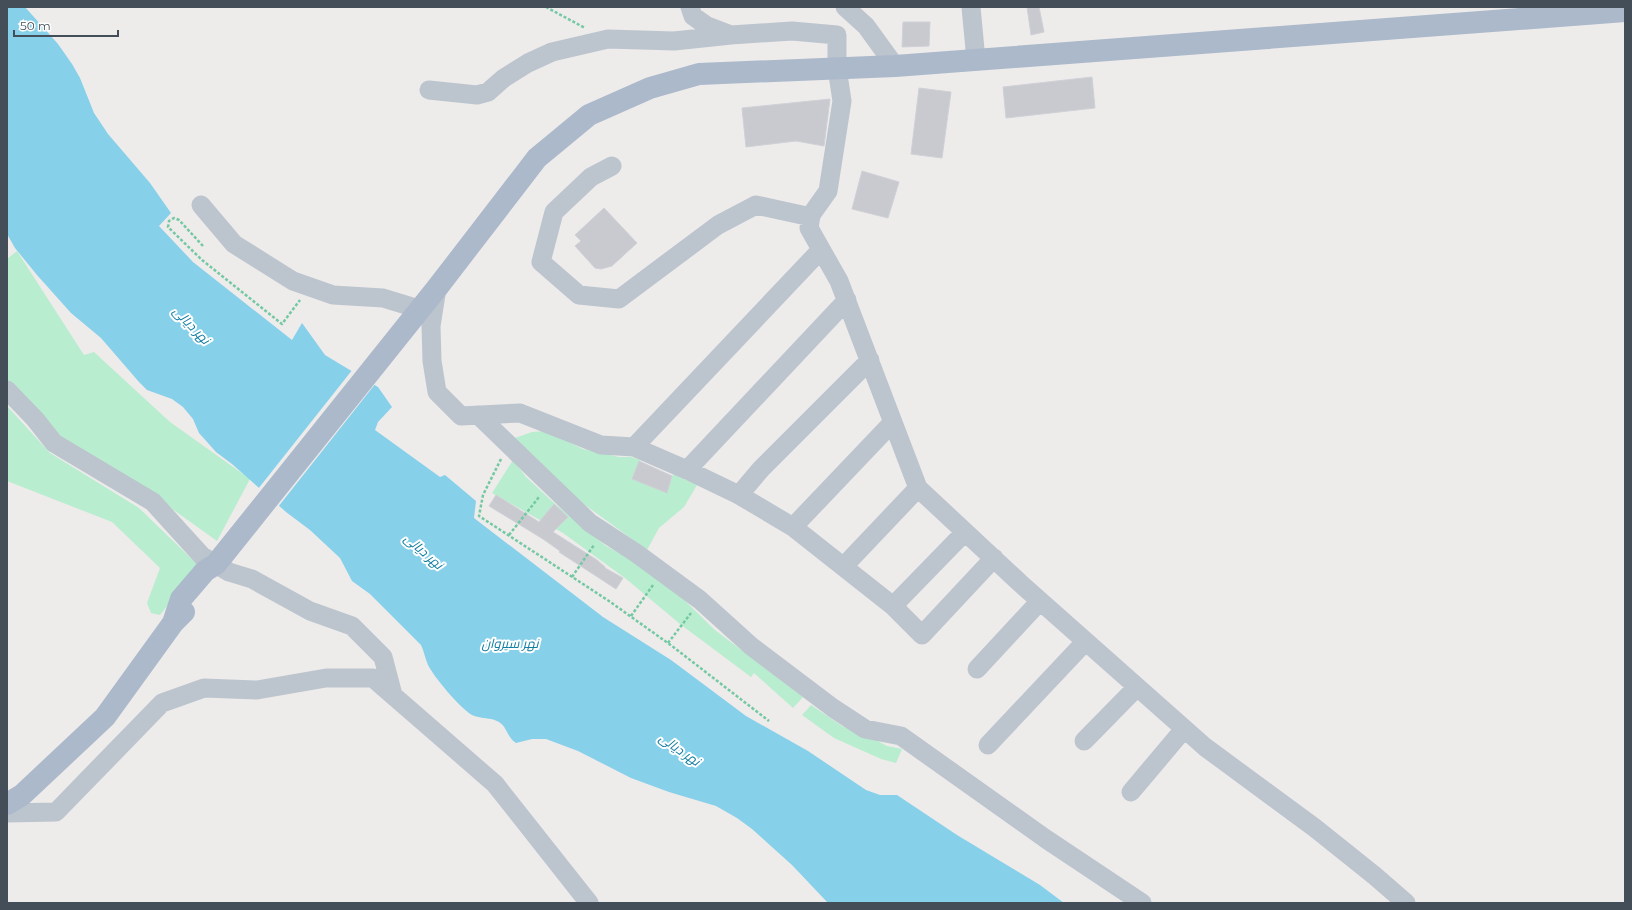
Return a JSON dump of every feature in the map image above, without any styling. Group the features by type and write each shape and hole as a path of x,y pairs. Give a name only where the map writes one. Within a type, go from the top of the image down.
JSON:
{"main road":[{"path":"7,804 22,795 105,717 173,622 181,599 205,571 222,556 437,288 537,158 589,115 650,88 699,74 895,66 1625,11"}],"street":[{"path":"690,7 693,16 707,26 731,35"},
{"path":"844,7 866,26 895,66"},
{"path":"971,7 976,60"},
{"path":"430,90 477,95 488,92 504,78 528,63 552,52 608,39 674,42 731,35 792,31 837,35 837,68 842,101 828,191 811,217 808,228 839,281 918,488 1085,642 1205,747 1315,828 1406,903"},
{"path":"612,166 591,177 554,212 541,262 579,295 619,299 718,225 756,205 811,217"},
{"path":"201,205 234,244 293,281 333,295 383,298 419,310"},
{"path":"634,447 815,256 822,251"},
{"path":"437,288 431,326 432,361 437,392 461,416 520,413 601,445 634,447 687,470 738,495 793,527 893,606 922,635 994,558"},
{"path":"687,470 846,300"},
{"path":"738,495 870,360"},
{"path":"7,390 35,419 54,443 153,502 202,556 222,556 229,572 252,579 310,611 352,626 383,657 392,695"},
{"path":"478,415 590,523 700,600 751,646 833,708 865,729 901,736 1046,839 1142,903"},
{"path":"793,527 893,422"},
{"path":"844,566 918,488"},
{"path":"893,606 965,532"},
{"path":"977,669 1040,601"},
{"path":"988,745 1085,642"},
{"path":"7,813 56,812 162,703 204,688 258,690 326,678 373,678 495,784 588,903"},
{"path":"1084,741 1137,687"},
{"path":"1131,792 1184,729"}],"path":[{"path":"546,7 608,39"},
{"path":"203,246 179,220 174,218 169,221 168,227 202,260 282,324 309,287"},
{"path":"509,444 483,495 479,516 631,616 769,721"},
{"path":"509,535 549,484"},
{"path":"572,577 603,531"},
{"path":"631,616 662,572"},
{"path":"668,643 700,600"}],"green space":[{"path":"17,251 84,355 94,352 170,422 250,479 217,541 154,496 62,439 7,380 7,259"},
{"path":"7,406 50,453 139,508 199,566 160,615 151,613 147,603 160,568 112,522 7,481"},
{"path":"545,431 583,449 619,457 631,457 640,460 633,479 667,492 673,474 697,485 684,507 659,528 647,550 581,502 515,438 532,432"},
{"path":"513,460 526,477 553,502 606,546 638,563 677,593 715,630 803,697 793,708 754,673 751,677 680,624 625,578 563,533 492,493"},
{"path":"811,705 842,726 887,746 902,749 896,763 881,759 834,738 802,715"}],"water":[{"name":"نهر سیروان","path":"7,7 25,7 58,44 72,64 80,78 94,113 108,134 150,183 171,213 159,226 193,262 292,340 302,323 325,355 378,387 392,407 378,422 375,430 440,477 445,475 476,501 474,518 603,617 671,660 746,716 808,751 866,790 880,795 897,795 957,835 1040,885 1064,903 828,903 792,865 752,829 716,806 669,792 631,778 578,751 546,739 532,739 516,743 513,741 502,724 493,719 472,715 461,706 431,670 421,645 370,594 352,581 340,558 310,530 286,512 232,464 216,452 199,433 193,419 183,407 172,399 147,390 101,338 71,313 15,248 7,234"}],"pier":[{"path":"353,369 376,383 278,507 258,489"}],"building":[{"path":"1027,7 1039,7 1044,32 1031,35"},
{"path":"903,22 930,22 929,46 902,47"},
{"path":"1092,77 1095,108 1006,118 1003,87"},
{"path":"919,88 951,92 942,158 911,154"},
{"path":"830,99 824,146 796,141 746,147 742,108"},
{"path":"862,171 899,182 888,218 852,209"},
{"path":"604,208 637,243 612,266 601,269 595,268 575,246 581,241 575,235"},
{"path":"639,461 672,476 667,493 632,479"},
{"path":"496,495 539,522 554,504 568,517 553,532 597,560 605,568 623,578 616,589 559,552 560,551 543,539 489,506"}],"water label":[{"name":"نهر ديالى","path":"192,325"},
{"name":"نهر ديالى","path":"424,551"},
{"name":"نهر ديالى","path":"680,749"}]}
